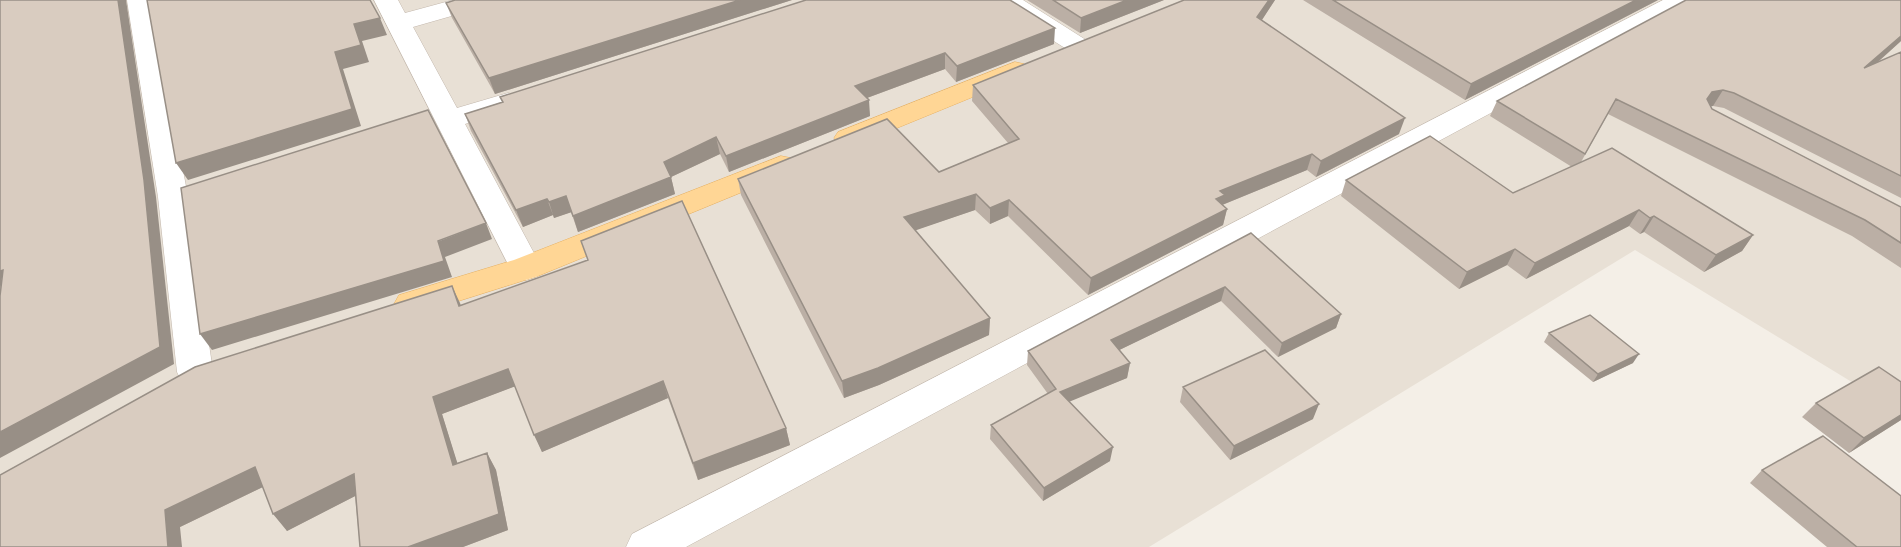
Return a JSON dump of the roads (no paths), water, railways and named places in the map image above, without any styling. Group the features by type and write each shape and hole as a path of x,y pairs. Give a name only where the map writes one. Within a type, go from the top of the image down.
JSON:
{"main road":[{"path":"389,311 526,268 1108,33"}],"street":[{"path":"139,0 184,193 196,373"},
{"path":"481,0 392,12 439,116 526,268"},
{"path":"1006,0 1077,45"},
{"path":"647,547 1682,0"},
{"path":"439,116 529,95"}]}
